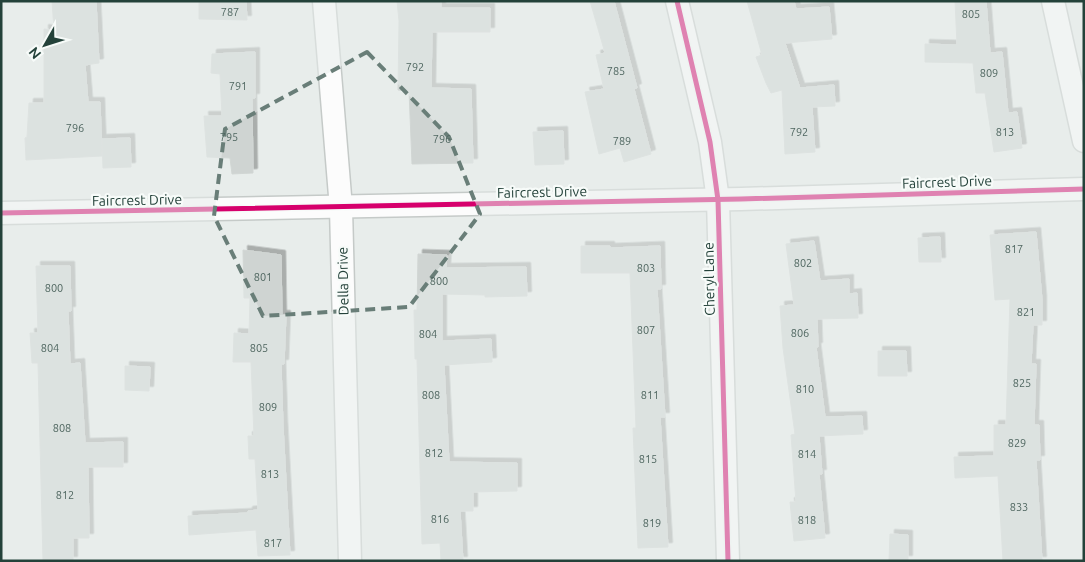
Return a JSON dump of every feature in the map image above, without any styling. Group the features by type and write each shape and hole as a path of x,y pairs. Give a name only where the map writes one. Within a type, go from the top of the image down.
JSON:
{"street":[{"name":"Della Drive","path":"324,1 341,208 350,561"},
{"name":"Cheryl Lane","path":"677,1 710,142 718,200 728,561"},
{"path":"1053,1 1084,141"},
{"name":"Faircrest Drive","path":"1,213 718,200 1084,189"}],"highlighted area":[{"path":"367,52 449,137 480,214 409,307 263,316 214,216 225,129"}],"building":[{"path":"52,1 96,1 99,63 85,65 88,102 100,102 102,156 26,160 25,138 27,137 29,103 44,103 44,29 54,30"},
{"path":"199,1 246,1 247,20 199,19"},
{"path":"397,1 441,1 441,8 490,8 490,32 432,32 431,88 471,89 473,163 412,164 409,91 398,90 399,21"},
{"path":"590,1 614,1 637,88 634,89 651,154 624,162 620,148 599,154 585,92 604,89 596,55 605,53"},
{"path":"747,1 794,1 796,9 829,7 832,39 785,43 800,88 834,85 835,106 812,107 815,152 785,154 782,90 771,93 766,83 756,57 762,55"},
{"path":"955,1 986,1 990,53 1002,52 1008,113 1017,112 1022,148 994,152 985,93 976,93 973,63 925,62 925,44 957,45"},
{"path":"255,52 255,98 252,98 253,173 232,174 230,158 207,157 204,116 222,116 220,74 211,73 212,54"},
{"path":"563,131 564,164 535,165 533,132"},
{"path":"130,138 131,167 103,168 102,139"},
{"path":"1036,232 1042,300 1042,325 1033,325 1031,364 1036,364 1034,425 1039,425 1040,460 1036,460 1042,561 1003,561 998,476 955,478 954,457 994,456 994,425 1006,425 1010,299 995,300 990,235"},
{"path":"940,237 941,262 919,262 918,238"},
{"path":"814,241 820,281 849,279 849,294 857,293 858,318 817,319 818,347 816,347 825,417 862,416 863,434 819,436 822,474 819,474 825,538 794,541 790,502 796,502 791,435 795,434 783,348 780,306 794,305 786,244"},
{"path":"581,246 610,246 610,248 660,246 661,289 657,289 665,417 660,417 668,547 638,548 633,428 636,428 630,273 581,273"},
{"path":"243,250 281,255 282,315 286,315 284,364 281,364 290,555 258,556 256,530 189,535 188,516 248,513 248,511 258,510 255,459 249,459 248,436 254,436 251,362 233,362 234,333 249,334 250,298 244,298"},
{"path":"418,254 447,255 446,268 526,267 527,296 485,297 485,295 442,294 442,341 491,339 492,362 444,365 449,462 517,463 517,491 473,492 473,511 460,511 463,561 441,561 440,543 422,544 414,310 417,310"},
{"path":"36,266 70,266 71,311 68,311 70,364 80,363 85,443 123,442 123,467 88,467 89,538 73,538 73,561 43,561 38,363 32,363 30,333 38,333"},
{"path":"878,351 906,351 907,376 878,376"},
{"path":"125,366 150,367 149,391 125,390"},
{"path":"890,534 908,535 908,560 889,560"}],"cycle path":[{"path":"677,1 710,142 718,200 728,561"},
{"path":"1,213 741,199 1084,189"}]}
